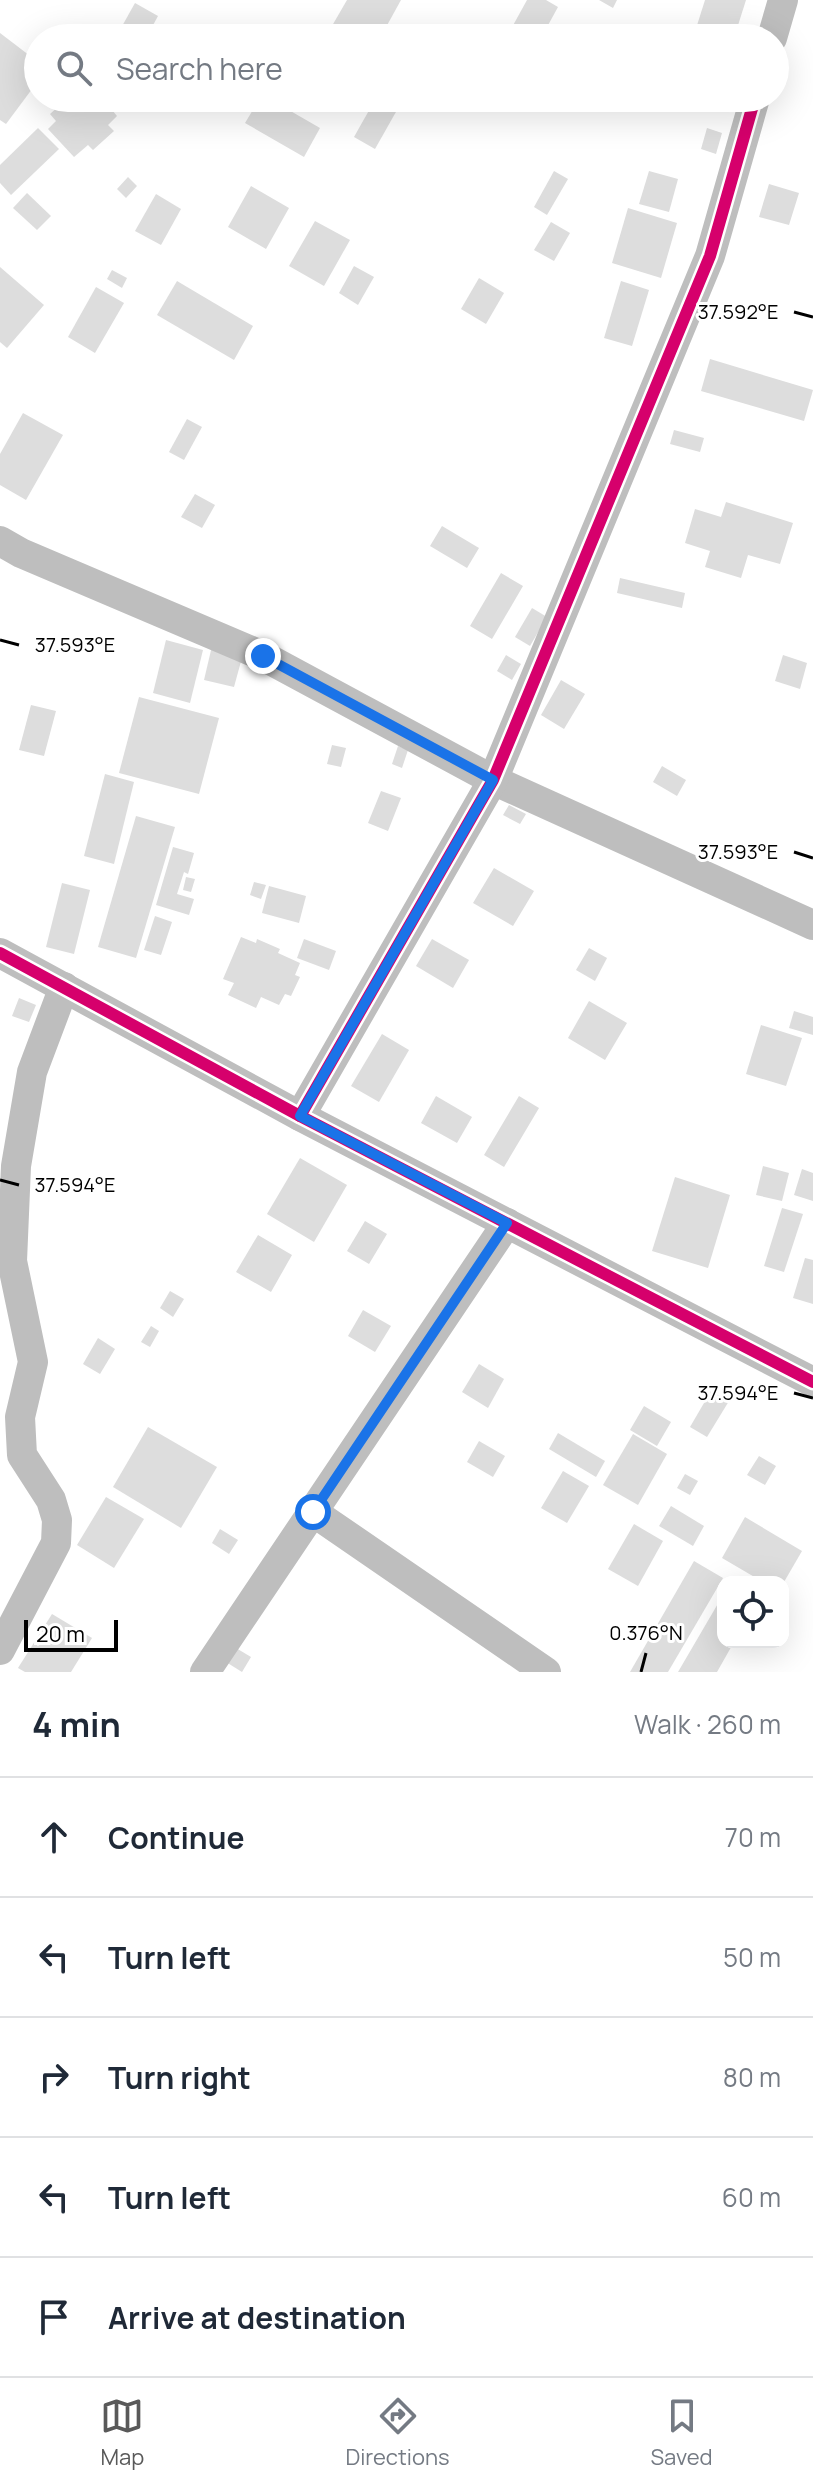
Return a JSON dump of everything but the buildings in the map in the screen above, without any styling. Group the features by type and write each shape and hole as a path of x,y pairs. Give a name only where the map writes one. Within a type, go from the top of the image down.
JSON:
{"street":[{"path":"776,24 783,0"},
{"path":"300,1116 493,780 710,256 751,112"},
{"path":"0,541 21,553 263,656 493,780 813,925"},
{"path":"0,953 300,1116 813,1382"},
{"path":"0,1650 56,1543 57,1520 51,1500 22,1455 20,1417 33,1362 12,1261 16,1166 32,1072 64,987"},
{"path":"205,1672 507,1223"},
{"path":"313,1512 546,1672"}],"cycle path":[{"path":"300,1116 493,780 710,256 751,112"},
{"path":"0,953 300,1116 813,1382"}],"route":[{"path":"263,656 493,780 300,1116 507,1223 313,1512"}]}
